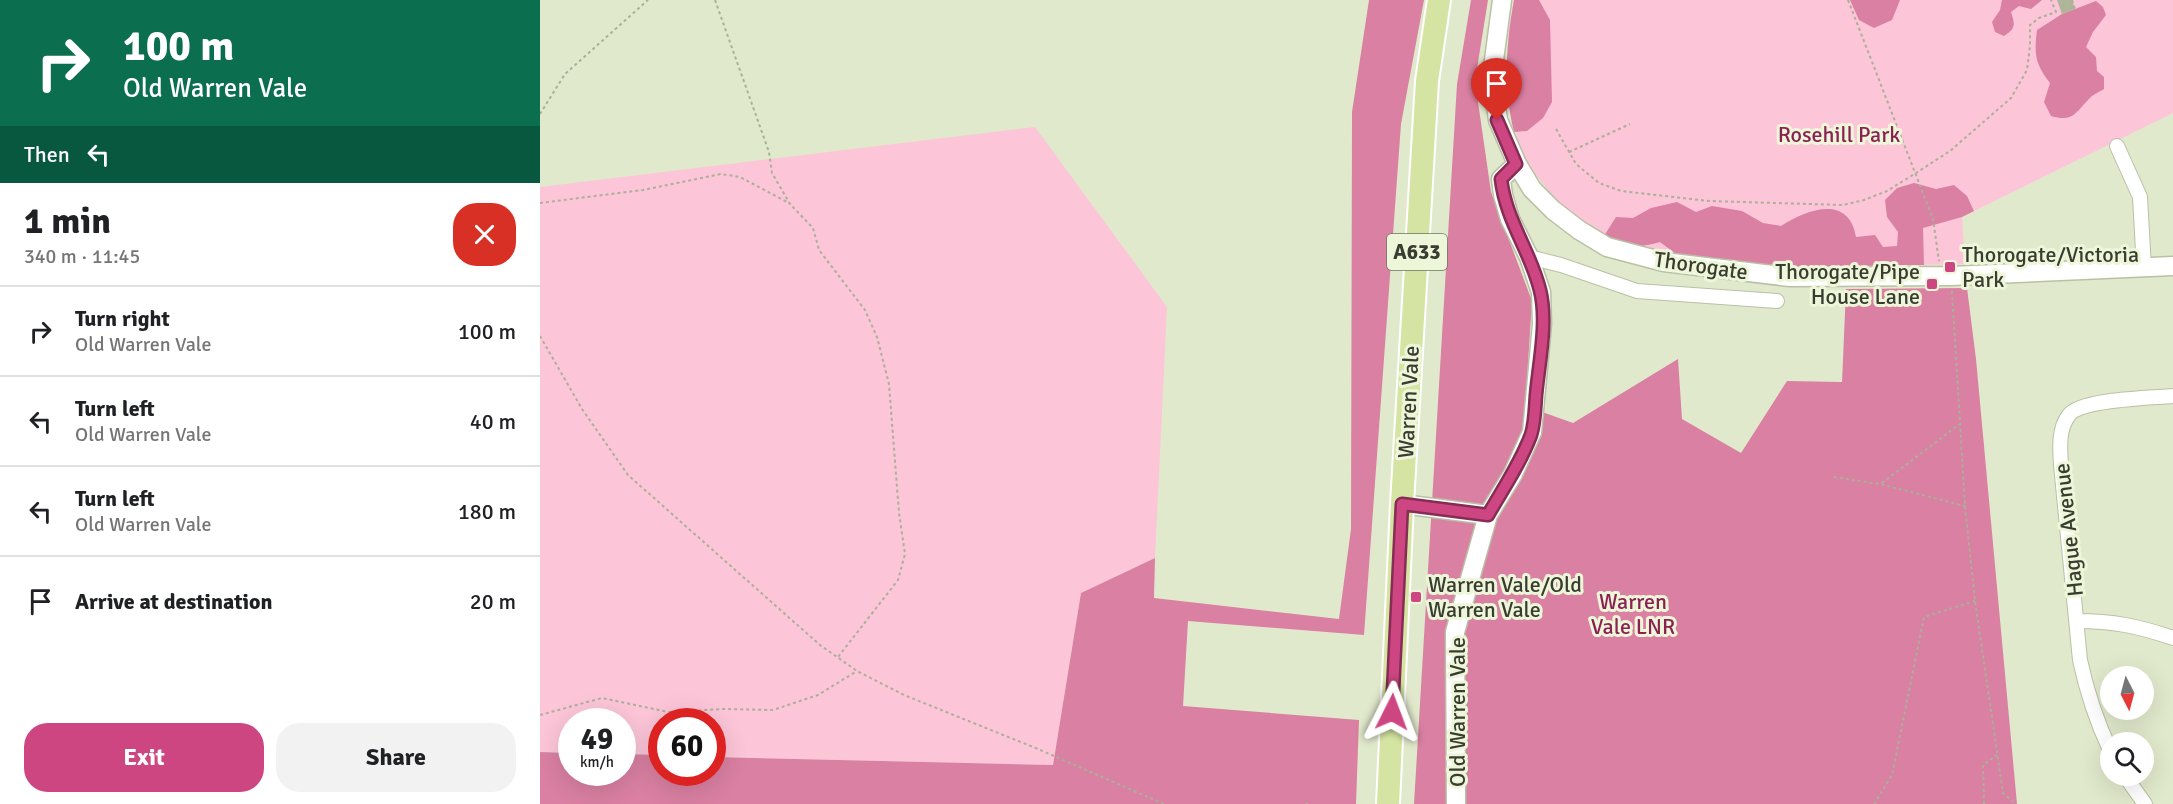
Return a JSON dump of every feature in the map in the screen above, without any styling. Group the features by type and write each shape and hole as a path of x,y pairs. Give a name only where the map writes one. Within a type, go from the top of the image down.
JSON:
{"main road":[{"name":"Warren Vale","path":"1388,804 1402,504 1427,81 1439,0"}],"street":[{"path":"1502,0 1492,75 1497,120 1516,164"},
{"path":"2117,146 2140,197 2144,268"},
{"name":"Old Warren Vale","path":"1456,804 1455,632 1488,515 1513,474 1532,432 1542,324 1541,292 1529,257 1510,219 1503,195 1501,179 1516,164"},
{"name":"Thorogate","path":"1516,164 1532,189 1553,210 1588,236 1607,247 1664,262 1790,277 1946,276 2173,266"},
{"path":"1529,257 1561,265 1637,291 1777,301"},
{"name":"Hague Avenue","path":"2102,732 2086,692 2080,660 2061,465 2062,428 2069,414 2084,405 2173,396"},
{"path":"1402,504 1488,515"},
{"path":"2076,621 2112,622 2143,628 2173,638"},
{"path":"2132,786 2145,804"}],"path":[{"path":"540,114 565,74 648,0"},
{"path":"715,0 769,152 772,173 790,204 813,228 819,250 865,310 877,337 890,384 899,513 905,554 898,580 857,636 838,657"},
{"path":"1848,0 1933,219 1946,276 1961,423 1965,506 1976,601 2003,793 2016,804"},
{"path":"1556,129 1576,164 1599,183 1621,191 1709,201 1843,205 1864,200 1887,191 1950,151 2010,98 2027,70 2030,24 2056,12 2051,0"},
{"path":"2072,0 2075,9"},
{"path":"1569,152 1630,124"},
{"path":"540,203 643,190 722,174 740,177 790,204"},
{"path":"540,336 582,410 628,475 820,645 857,671 904,695 1164,804"},
{"path":"1880,484 1961,423"},
{"path":"1834,477 1880,484 1965,506"},
{"path":"1874,804 1892,775 1924,617 1976,601"},
{"path":"540,715 602,698 668,712 724,709 773,710 818,695 857,671"},
{"path":"1984,804 1983,765 1997,755"}],"green space":[{"path":"1369,0 1424,0 1401,124 1364,635 1188,621 1183,706 1359,720 1356,804 540,804 540,752 558,753 558,786 636,786 636,754 648,755 648,786 726,786 726,757 1053,765 1081,593 1155,558 1154,598 1339,619 1351,529 1352,112"},
{"name":"Warren Vale LNR","path":"1471,0 1488,0 1475,81 1491,192 1532,301 1525,411 1545,413 1573,423 1678,359 1682,419 1741,453 1787,381 1842,382 1846,289 1967,288 1976,359 2017,804 1414,804 1457,84"},
{"name":"Rosehill Park","path":"1514,0 2173,0 2173,113 1962,217 1965,264 1793,267 1659,252 1612,242 1561,206 1524,160 1508,107 1506,80 1509,26"},
{"path":"1514,0 1539,0 1550,20 1552,102 1543,118 1527,131 1514,132 1508,99 1507,66"},
{"path":"1850,0 1900,0 1892,20 1874,28 1859,20"},
{"path":"2002,0 2042,0 2031,9 2019,6 2011,12 2014,26 2004,36 1995,32 1992,22 2000,10"},
{"path":"2096,1 2103,7 2106,15 2093,32 2086,47 2096,57 2097,71 2104,77 2104,89 2091,97 2072,116 2058,118 2051,116 2044,102 2050,83 2041,70 2037,58 2037,30 2062,14"},
{"path":"1035,127 1167,307 1155,558 1081,593 1053,765 726,757 726,708 648,708 648,755 636,754 636,708 558,708 558,753 540,752 540,187"},
{"path":"1914,183 1936,189 1954,185 1967,196 1974,211 1962,217 1923,228 1924,265 1792,267 1676,254 1660,242 1631,246 1604,236 1616,217 1633,218 1651,208 1677,202 1696,212 1712,206 1742,211 1763,223 1781,226 1803,214 1826,209 1836,210 1852,223 1856,237 1875,235 1883,247 1897,246 1898,232 1887,217 1885,200 1897,188"}],"building":[{"path":"2057,0 2072,0 2075,9 2062,14"}],"place":[{"name":"Thorogate/Victoria Park","path":"1950,267"},
{"name":"Thorogate/Pipe House Lane","path":"1932,284"},
{"name":"Warren Vale/Old Warren Vale","path":"1416,597"}],"route":[{"path":"1392,712 1402,504 1488,515 1513,474 1532,432 1542,324 1541,292 1529,257 1510,219 1503,195 1501,179 1516,164 1497,120"}]}
